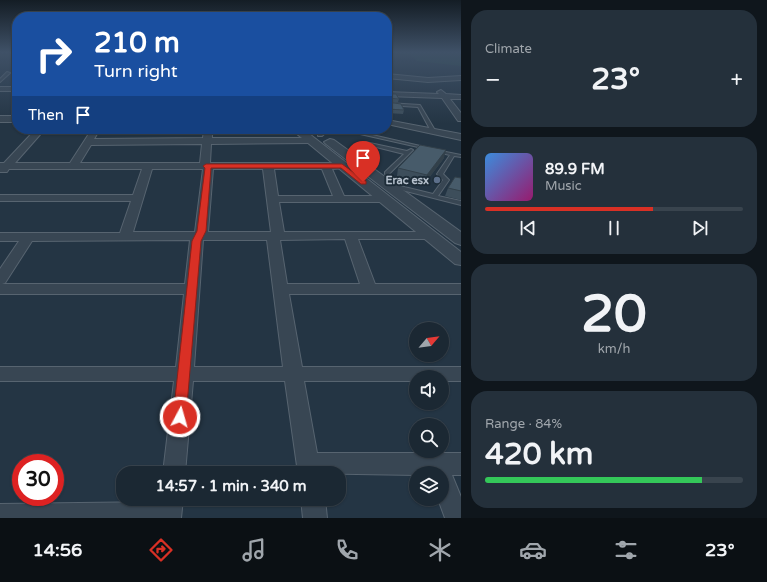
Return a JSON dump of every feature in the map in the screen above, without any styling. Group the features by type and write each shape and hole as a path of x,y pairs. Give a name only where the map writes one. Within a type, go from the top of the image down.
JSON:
{"street":[{"path":"392,76 428,80 461,78"},
{"path":"428,80 445,96 461,119"},
{"path":"0,89 12,89"},
{"path":"392,94 461,97"},
{"path":"0,119 12,119"},
{"path":"392,123 461,137"},
{"path":"2,168 36,134"},
{"path":"73,166 93,134"},
{"path":"88,142 207,135 262,134"},
{"path":"319,134 385,199 461,260"},
{"path":"175,466 196,241 202,231 208,168 205,164 207,135"},
{"path":"2,168 73,166 326,166 347,162 387,179 461,240"},
{"path":"125,236 148,166"},
{"path":"268,166 278,231 273,239 282,288 309,466"},
{"path":"326,166 340,199"},
{"path":"0,198 137,198"},
{"path":"274,199 385,199"},
{"path":"0,237 430,235"},
{"path":"350,236 369,288"},
{"path":"0,280 28,237"},
{"path":"282,288 460,290"},
{"path":"0,289 192,289"},
{"path":"0,374 461,374"},
{"path":"449,468 461,464"},
{"path":"346,470 409,471"},
{"path":"449,498 457,518"},
{"path":"314,506 315,518"},
{"path":"0,516 170,510"}],"lane":[{"path":"392,104 419,106 434,132"},
{"path":"360,134 461,156"},
{"path":"347,162 367,143 408,152"},
{"path":"415,146 408,152 387,179 435,196 461,203"},
{"path":"453,154 440,174 446,180 454,182"},
{"path":"435,196 446,180"}],"building":[{"path":"392,94 396,94 399,99 392,98"},
{"path":"392,103 401,104 404,110 392,109"},
{"path":"420,145 446,150 427,175 398,168"},
{"path":"455,177 461,178 461,191 448,188"}],"place":[{"name":"Erac esx","path":"437,180"}],"route":[{"path":"180,417 196,241 202,231 208,168 206,166 342,166 363,182"}]}
